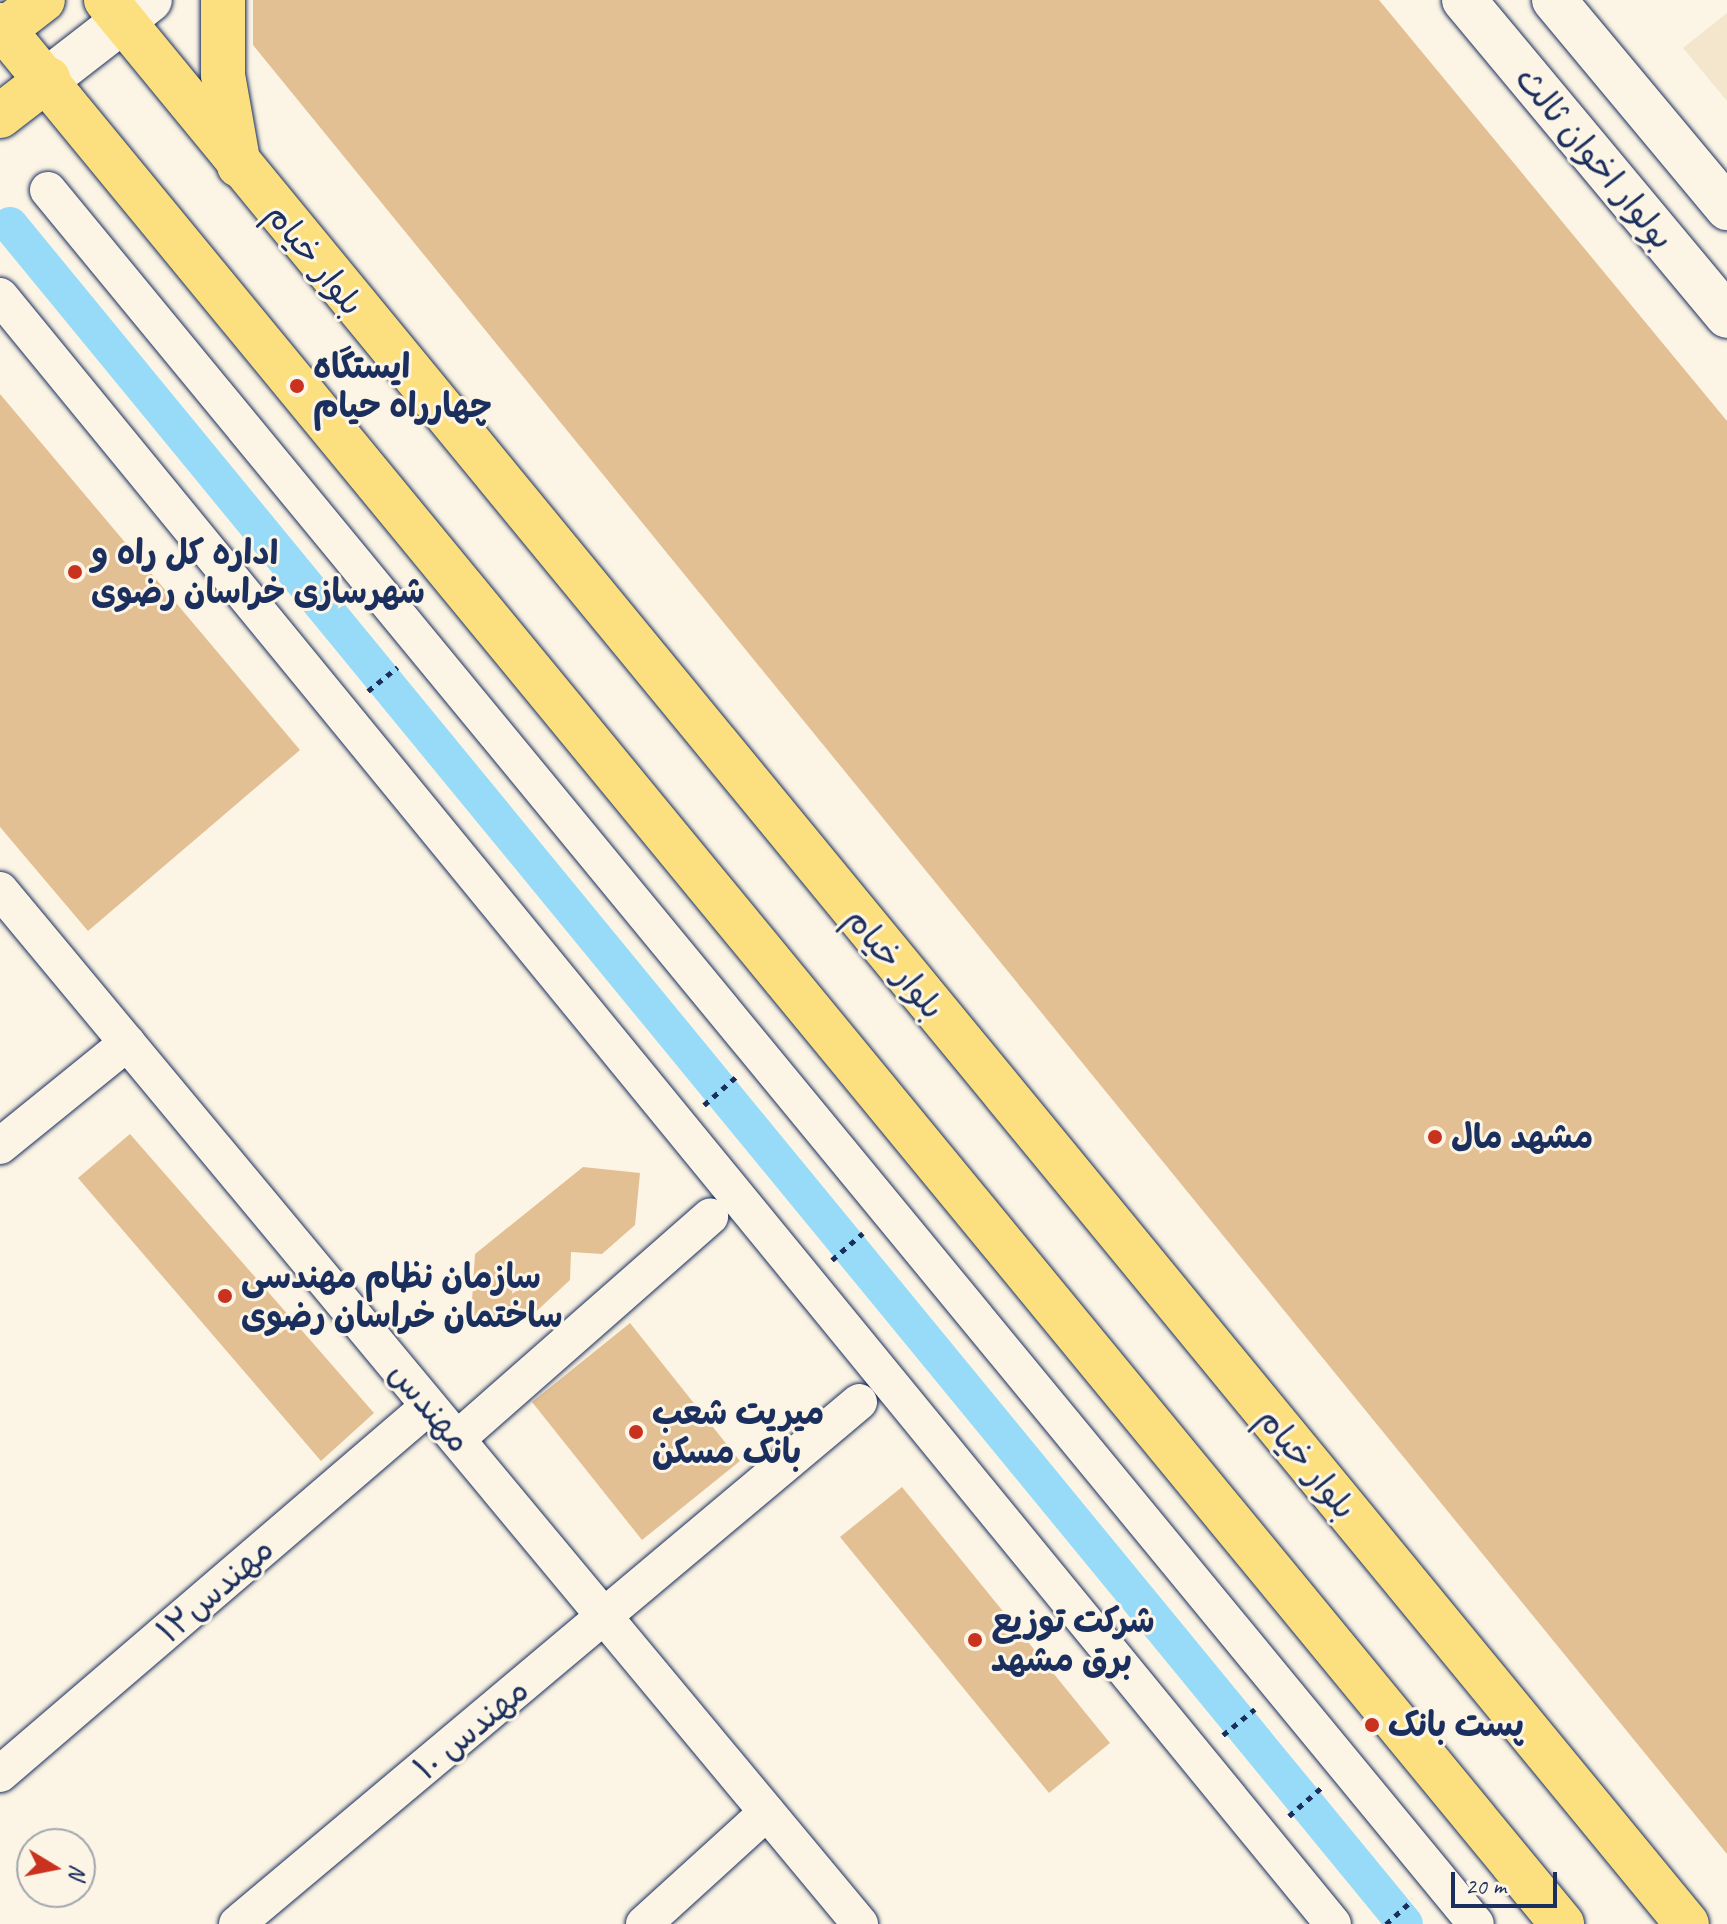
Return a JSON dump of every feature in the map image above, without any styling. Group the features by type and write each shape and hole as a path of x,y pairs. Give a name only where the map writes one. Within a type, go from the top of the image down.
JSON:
{"main road":[{"path":"43,0 1,29 48,79 1562,1924"},
{"path":"223,0 223,75 240,168"},
{"name":"بلوار خیام","path":"126,7 240,168 1687,1924"},
{"path":"0,116 48,79"}],"street":[{"name":"بولوار اخوان ثالث","path":"1464,0 1727,316"},
{"path":"1554,0 1727,208"},
{"path":"48,79 126,7"},
{"path":"48,190 1476,1924"},
{"path":"0,296 1333,1924"},
{"name":"مهندس","path":"0,890 860,1924"},
{"path":"0,1146 127,1043"},
{"path":"457,1439 710,1217"},
{"name":"مهندس ۱۰","path":"237,1924 859,1402"},
{"name":"مهندس۱۲","path":"0,1774 429,1406"},
{"path":"644,1924 767,1812"}],"path":[{"path":"341,713 424,647"},
{"path":"680,1127 760,1055"},
{"path":"807,1281 889,1211"},
{"path":"1196,1757 1281,1688"},
{"path":"1262,1838 1346,1767"}],"shaded area":[{"path":"1727,13 1727,101 1683,48"}],"building":[{"name":"مشهد مال","path":"253,0 1379,0 1727,421 1727,1854 253,45"},
{"name":"اداره کل راه و شهرسازی خراسان رضوی","path":"0,394 300,750 88,931 0,827"},
{"name":"سازمان نظام مهندسی ساختمان خراسان رضوی","path":"130,1134 374,1413 321,1461 78,1178"},
{"path":"583,1167 640,1173 635,1225 602,1254 571,1252 570,1280 527,1320 471,1316 475,1254"},
{"name":"میریت شعب بانک مسکن","path":"630,1323 740,1461 642,1540 532,1402"},
{"name":"شرکت توزیع برق مشهد","path":"902,1487 1110,1743 1049,1793 840,1537"}],"waterway":[{"path":"10,225 1405,1924"}],"place":[{"name":"ایستگاه چهارراه حیام","path":"297,386"},
{"name":"اداره کل راه و شهرسازی خراسان رضوی","path":"75,572"},
{"name":"مشهد مال","path":"1435,1137"},
{"name":"سازمان نظام مهندسی ساختمان خراسان رضوی","path":"225,1296"},
{"name":"میریت شعب بانک مسکن","path":"636,1432"},
{"name":"شرکت توزیع برق مشهد","path":"975,1640"},
{"name":"پست بانک","path":"1372,1725"}]}
